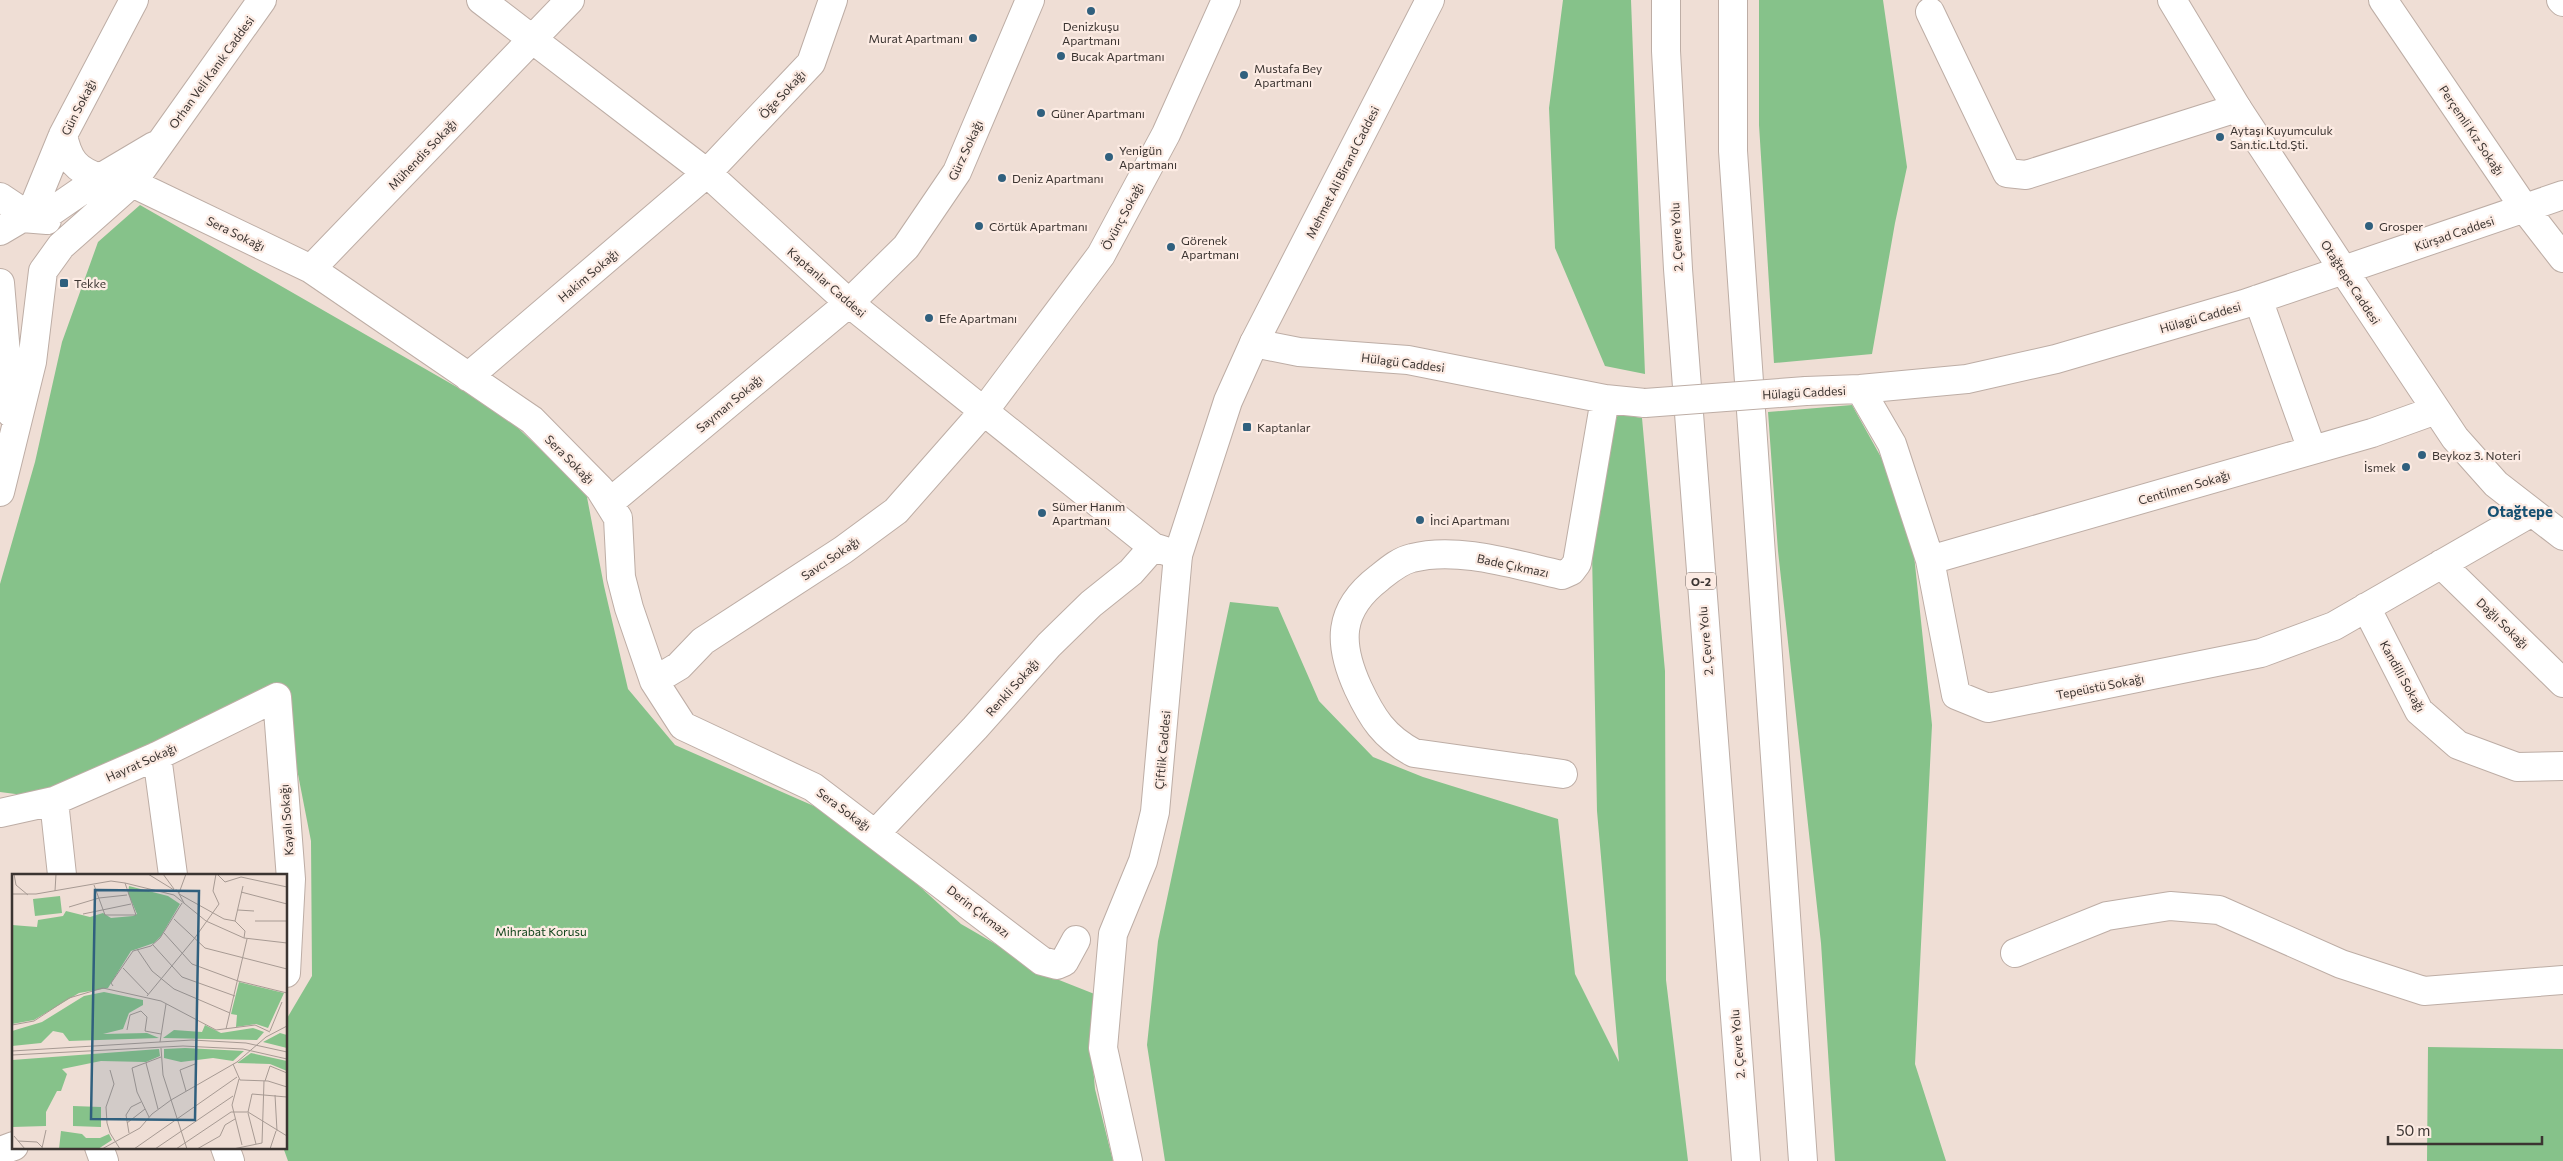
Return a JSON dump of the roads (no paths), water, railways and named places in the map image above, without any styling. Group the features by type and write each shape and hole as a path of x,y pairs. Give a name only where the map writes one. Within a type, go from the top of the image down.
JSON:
{"main road":[{"name":"Gün Sokağı","path":"23,221 63,135 134,0"},
{"name":"Orhan Veli Kanık Caddesi","path":"43,271 61,246 132,183 262,0"},
{"name":"Kaptanlar Caddesi","path":"481,0 707,173 850,303 1152,547 1178,555"},
{"name":"Mühendis Sokağı","path":"311,269 570,0"},
{"name":"Öḡe Sokağı","path":"707,173 811,63 833,0"},
{"name":"Gürz Sokağı","path":"850,303 906,247 957,172 1030,0"},
{"name":"Övünç Sokağı","path":"984,411 1101,255 1166,134 1226,0"},
{"name":"Mehmet Ali Birand Caddesi","path":"1254,343 1430,0"},
{"name":"2. Çevre Yolu","path":"1666,0 1666,51 1678,279 1746,1161"},
{"path":"1733,0 1733,151 1803,1161"},
{"name":"Otağtepe Caddesi","path":"2172,0 2237,108 2455,438 2496,484 2563,536"},
{"name":"Perçemli Kız Sokağı","path":"2383,0 2525,209 2563,258"},
{"path":"1930,12 2007,173 2026,175 2237,108"},
{"path":"63,135 66,150 71,160 84,172 100,178"},
{"path":"23,221 159,143"},
{"name":"Hakim Sokağı","path":"468,377 707,173"},
{"name":"Sera Sokağı","path":"132,183 311,269 532,420 600,489 618,518 621,577 628,608 654,681 682,726 814,787 876,833"},
{"name":"Kürşad Caddesi","path":"2344,271 2563,195"},
{"path":"0,197 16,207 23,221"},
{"path":"23,221 58,226 61,246"},
{"path":"13,440 0,283 19,282 43,271"},
{"path":"0,492 32,362 43,271"},
{"name":"Hülagü Caddesi","path":"1254,343 1299,352 1408,360 1605,399 1645,403 1806,391 1860,389 1966,379 2056,360 2344,271"},
{"path":"2258,299 2312,450"},
{"name":"Sayman Sokağı","path":"609,503 850,303"},
{"name":"Çiftlik Caddesi","path":"1128,1161 1103,1048 1106,994 1114,934 1143,860 1155,812 1178,555 1228,401 1254,343"},
{"name":"Tepeüstü Sokağı","path":"1860,389 1892,444 1930,560 1956,694 1988,708 2260,653 2334,626 2532,512"},
{"name":"Bade Çıkmazı","path":"1563,774 1414,753 1401,746 1381,730 1362,698 1347,664 1343,645 1345,624 1360,594 1399,563 1411,558 1473,556 1562,575 1571,571 1577,562 1605,399"},
{"name":"Centilmen Sokağı","path":"1930,560 2372,433 2436,410"},
{"name":"Savcı Sokağı","path":"654,681 679,666 703,641 835,555 896,511 984,411"},
{"name":"Renkli Sokağı","path":"876,833 975,728 1049,645 1091,604 1131,572 1152,547"},
{"name":"Dağlı Sokağı","path":"2441,564 2563,683"},
{"name":"Kandilli Sokağı","path":"2366,608 2420,711 2458,745 2517,768 2563,766"},
{"name":"Hayrat Sokağı","path":"0,813 54,801 157,756 277,697"},
{"name":"Kayalı Sokağı","path":"277,697 291,879 288,935"},
{"path":"157,756 173,874"},
{"path":"54,801 62,874"},
{"name":"Derin Çıkmazı","path":"876,833 1042,961 1057,966 1064,962 1076,940"},
{"path":"2014,953 2106,916 2170,906 2219,910 2341,964 2424,991 2563,980"},
{"path":"0,1151 12,1147"},
{"path":"99,1148 104,1161"},
{"path":"225,1148 230,1161"}],"place":[{"name":"Denizkuşu Apartmanı","path":"1091,11"},
{"name":"Murat Apartmanı","path":"973,38"},
{"name":"Bucak Apartmanı","path":"1061,56"},
{"name":"Mustafa Bey Apartmanı","path":"1244,75"},
{"name":"Güner Apartmanı","path":"1041,113"},
{"name":"Aytaşı Kuyumculuk San.tic.Ltd.Şti.","path":"2220,137"},
{"name":"Yenigün Apartmanı","path":"1109,157"},
{"name":"Deniz Apartmanı","path":"1002,178"},
{"name":"Cörtük Apartmanı","path":"979,226"},
{"name":"Grosper","path":"2369,226"},
{"name":"Görenek Apartmanı","path":"1171,247"},
{"name":"Tekke","path":"64,283"},
{"name":"Efe Apartmanı","path":"929,318"},
{"name":"Kaptanlar","path":"1247,427"},
{"name":"Beykoz 3. Noteri","path":"2422,455"},
{"name":"İsmek","path":"2406,467"},
{"name":"Sümer Hanım Apartmanı","path":"1042,513"},
{"name":"İnci Apartmanı","path":"1420,520"}],"district":[{"name":"Otağtepe","path":"2520,511"}],"park label":[{"name":"Mihrabat Korusu","path":"541,931"}]}
